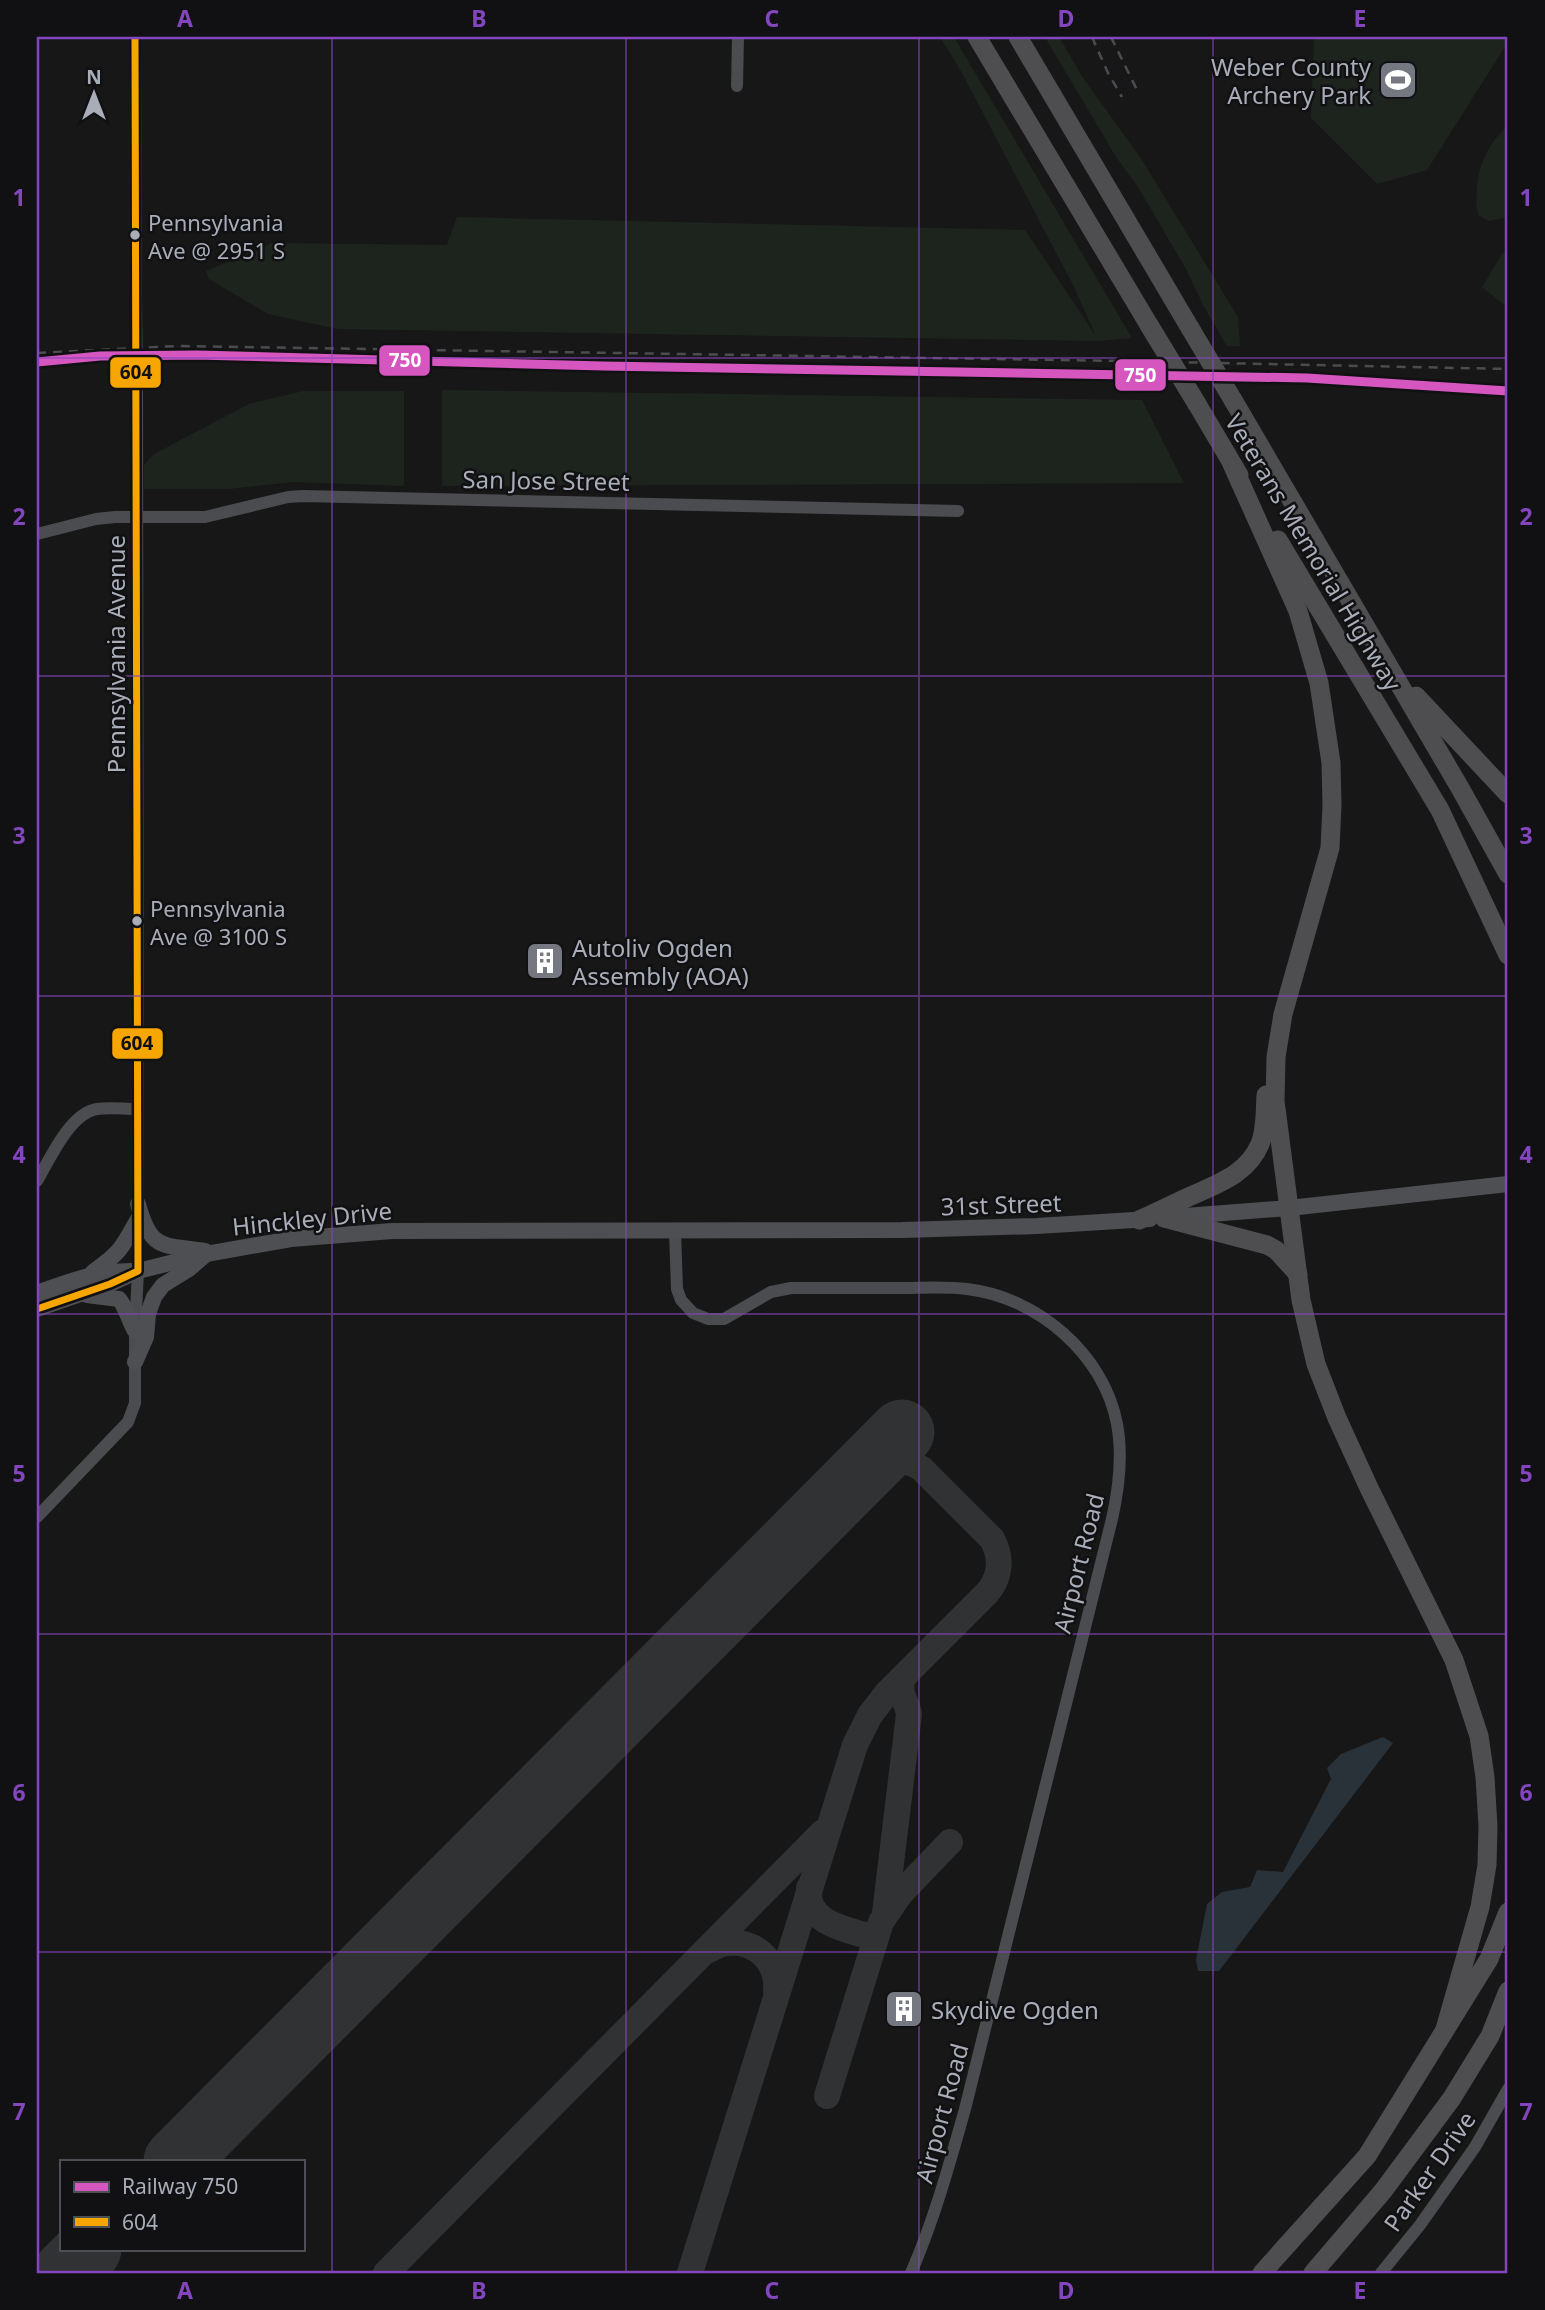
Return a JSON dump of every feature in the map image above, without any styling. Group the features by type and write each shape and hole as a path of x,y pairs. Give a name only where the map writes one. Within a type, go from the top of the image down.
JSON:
{"highway":[{"name":"Veterans Memorial Highway","path":"977,37 1440,810 1508,955"},
{"name":"Veterans Memorial Highway","path":"1018,37 1191,328 1508,874"},
{"path":"1232,464 1298,611 1319,684 1331,763 1330,848 1283,1014 1276,1057 1275,1101 1297,1274 1316,1364 1369,1488 1454,1660 1479,1736 1485,1777 1487,1866 1480,1907 1445,2029"},
{"path":"1388,666 1508,794"},
{"path":"1139,1220 1219,1184 1250,1161 1263,1131 1266,1071 1271,1038 1283,1014"},
{"path":"1164,1218 1267,1245 1284,1258 1297,1274"},
{"path":"1262,2273 1367,2156 1489,1959 1508,1912"},
{"path":"1490,2036 1508,1991"},
{"path":"1313,2273 1383,2191 1452,2098 1508,2003"}],"main road":[{"name":"31st Street","path":"494,1231 902,1230 1037,1226 1289,1208 1508,1184"},
{"path":"138,1212 152,1239 166,1246 210,1253"},
{"path":"88,1275 116,1256 124,1247 138,1212"},
{"name":"Hinckley Drive","path":"37,1310 138,1271 210,1253 291,1239 343,1234 494,1231"},
{"path":"135,1362 146,1337 148,1314 154,1297 163,1285 210,1253"},
{"name":"Hinckley Drive","path":"37,1293 88,1275 108,1271 138,1271"},
{"path":"81,1295 119,1298 135,1331"}],"street":[{"name":"Pennsylvania Avenue","path":"37,1517 128,1422 135,1404 138,1212 135,37"},
{"path":"737,86 738,37"},
{"name":"San Jose Street","path":"37,534 96,519 205,517 288,497 303,496 958,511"},
{"path":"37,1181 75,1119 96,1109 136,1109"},
{"name":"Airport Road","path":"675,1231 676,1273 681,1300 693,1313 708,1319 724,1318 771,1292 791,1287 969,1289 999,1296 1027,1307 1062,1331 1086,1358 1105,1387 1116,1421 1120,1465 1118,1491 1110,1527 965,2109 937,2209 911,2273"},
{"name":"Parker Drive","path":"1381,2273 1420,2225 1475,2147 1508,2089"}],"shaded area":[{"path":"940,37 954,37 1132,338 1100,341 337,329 268,314 209,279 206,271 272,243 447,245 457,217 1025,230 1096,336 1074,287 962,73"},
{"path":"1045,37 1059,37 1083,78 1140,157 1238,317 1240,346 1227,346 1138,187 1116,157"},
{"name":"Weber County Archery Park","path":"1314,37 1508,37 1508,42 1427,170 1377,184 1311,118"},
{"path":"1508,126 1508,217 1489,221 1478,215 1478,178 1486,155"},
{"path":"1508,252 1508,308 1482,287 1502,254"},
{"path":"442,390 1142,400 1184,483 442,486"},
{"path":"303,391 404,391 404,486 293,482 229,489 144,489 144,465 154,454 249,404"},
{"path":"1383,1737 1393,1743 1219,1971 1198,1971 1196,1960 1207,1904 1222,1892 1250,1887 1257,1870 1283,1872 1331,1779 1327,1768 1341,1754"}],"taxiway":[{"path":"690,2273 855,1745 870,1715 887,1693 987,1593 997,1574 999,1560 992,1539 922,1469 907,1462 891,1460 861,1472"},
{"path":"885,1913 909,1714 901,1689 906,1674"},
{"path":"386,2273 823,1832"},
{"path":"827,2096 881,1922 900,1894 950,1842"},
{"path":"809,1888 809,1900 821,1918 830,1924 875,1938"},
{"path":"709,1950 734,1943 756,1949 772,1967 776,1978 776,1992"}],"runway":[{"path":"177,2160 902,1432"},
{"path":"65,2273 88,2250"}],"railway":[{"path":"1092,37 1122,97"},
{"path":"1111,37 1137,90"},
{"path":"37,353 177,346 1508,369"}],"rail line":[{"name":"750","path":"37,362 100,356 197,355 603,366 1307,378 1508,391"}],"transit line":[{"name":"604","path":"37,1309 110,1284 138,1271 135,37"}],"place":[{"name":"Weber County Archery Park","path":"1398,80"},
{"name":"Pennsylvania Ave @ 2951 S","path":"135,235"},
{"name":"Pennsylvania Ave @ 3100 S","path":"137,921"},
{"name":"Autoliv Ogden Assembly (AOA)","path":"545,961"},
{"name":"Skydive Ogden","path":"904,2009"}]}
